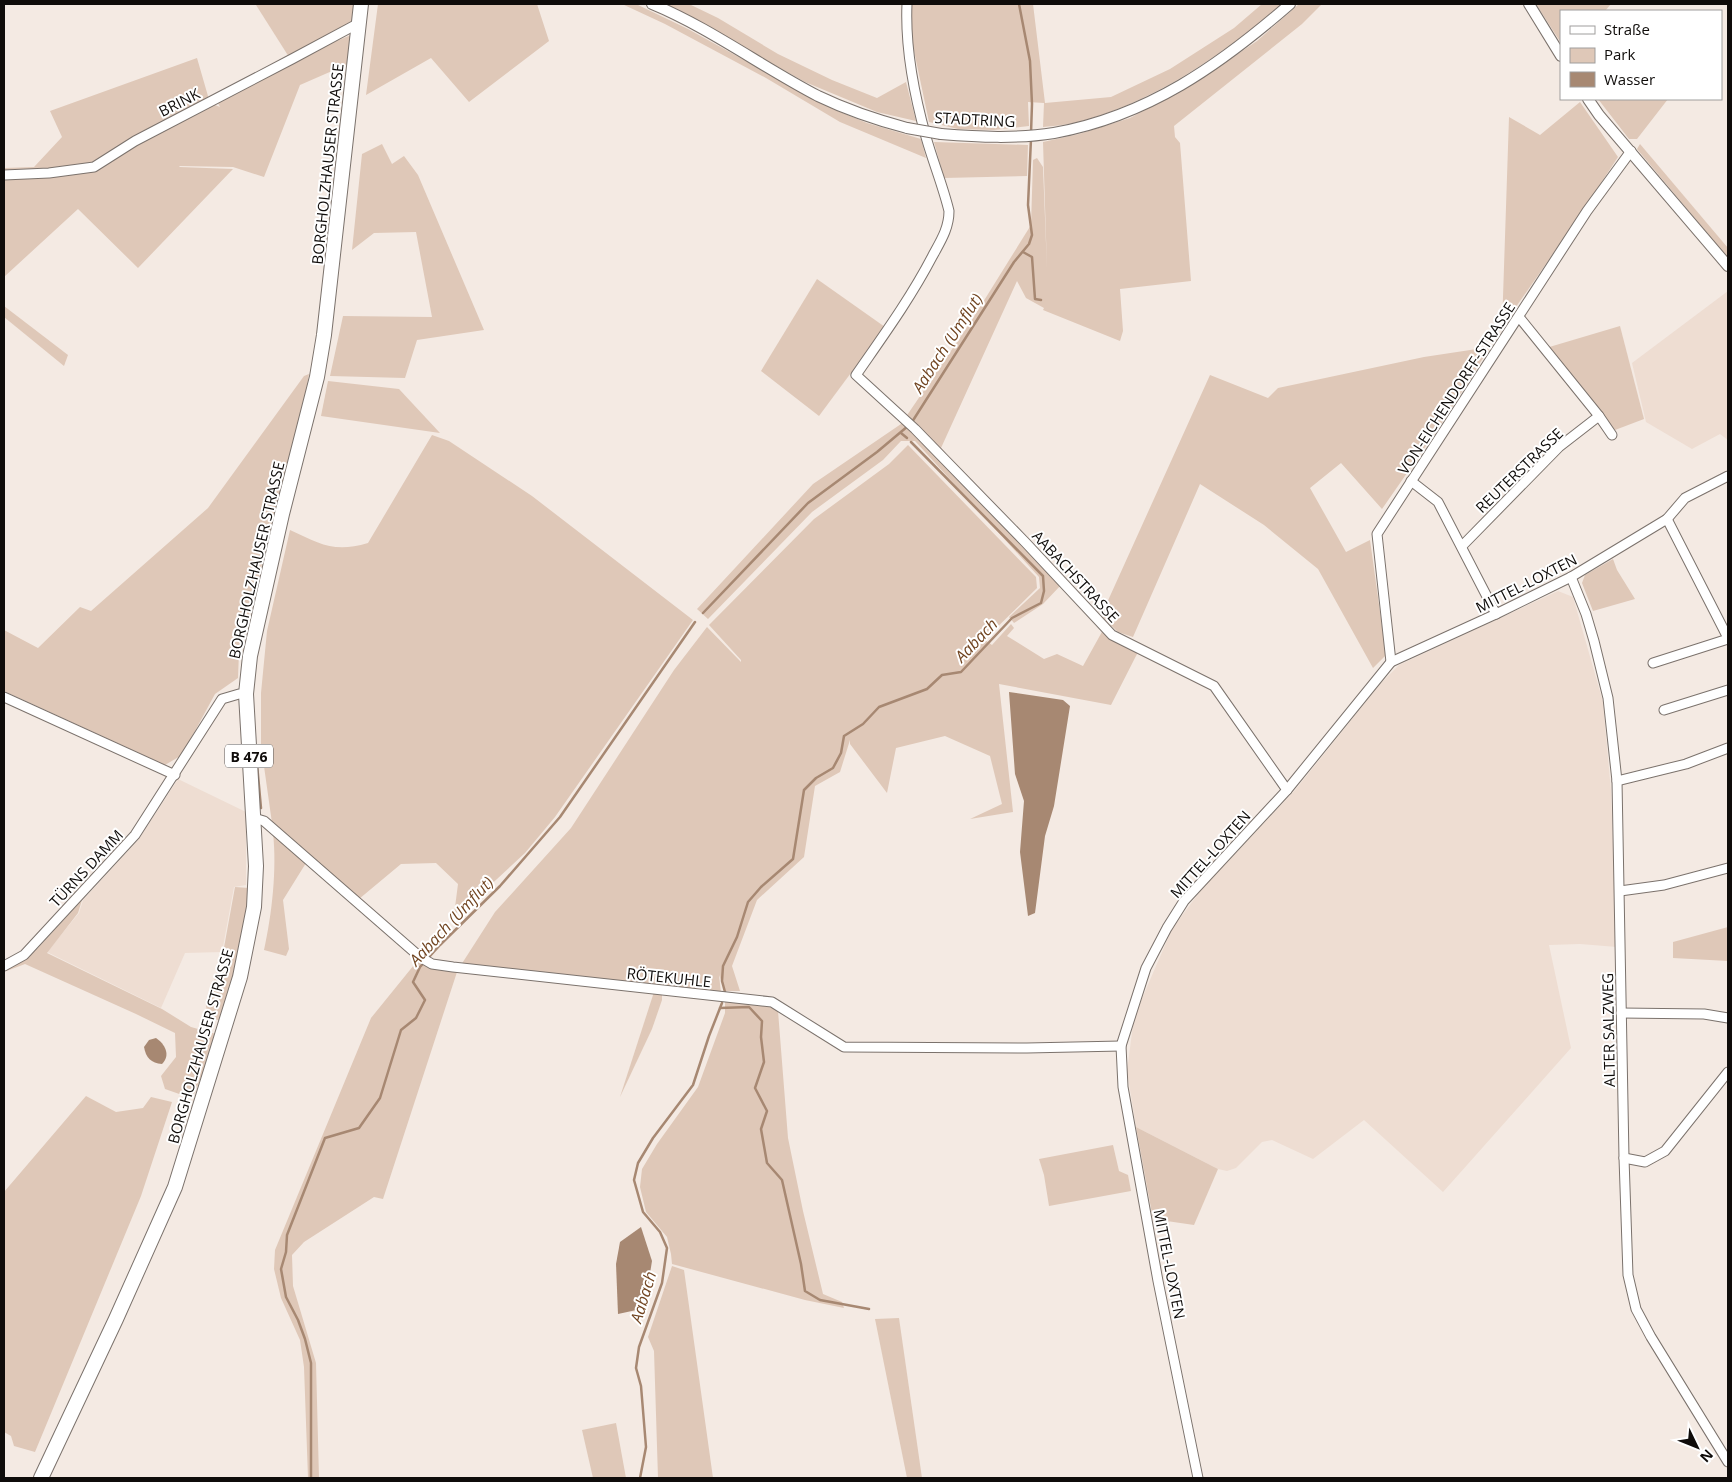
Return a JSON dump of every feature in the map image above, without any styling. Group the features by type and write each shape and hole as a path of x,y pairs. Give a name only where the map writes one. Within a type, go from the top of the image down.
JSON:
{"main road":[{"name":"BORGHOLZHAUSER STRASSE","path":"41,1478 116,1319 178,1178 240,978 254,907 256,866 246,694 250,656 282,514 317,377 324,335 361,4"}],"street":[{"name":"STADTRING","path":"652,4 699,28 818,96 851,110 908,128 941,134 983,137 1053,133 1099,123 1127,112 1164,95 1194,78 1227,56 1290,4"},
{"name":"AABACHSTRASSE","path":"907,4 907,34 913,78 926,136 950,211 949,223 922,276 896,319 856,374 915,429 1112,635 1214,686 1287,790"},
{"path":"1528,4 1560,54"},
{"name":"BRINK","path":"4,175 49,173 94,167 135,140 359,23"},
{"path":"1589,100 1599,115 1728,266"},
{"name":"VON-EICHENDORFF-STRASSE","path":"1391,662 1377,534 1587,211 1631,151"},
{"path":"1519,317 1599,416 1612,435"},
{"name":"REUTERSTRASSE","path":"1462,546 1558,447 1599,416"},
{"name":"MITTEL-LOXTEN","path":"1198,1478 1158,1281 1123,1087 1121,1046 1146,968 1167,928 1184,901 1287,790 1391,662 1496,614 1571,576 1667,519 1685,498 1728,476"},
{"path":"1412,481 1438,502 1496,614"},
{"path":"1653,663 1728,638 1667,519"},
{"name":"ALTER SALZWEG","path":"1571,576 1586,614 1608,698 1617,781 1628,1275 1636,1309 1651,1337 1728,1462"},
{"path":"1664,710 1728,690"},
{"name":"TÜRNS DAMM","path":"4,966 24,955 136,835 222,699 246,694"},
{"path":"4,697 175,775"},
{"path":"1617,781 1686,764 1728,748"},
{"name":"RÖTEKUHLE","path":"254,818 264,821 420,957 432,964 772,1002 844,1048 1121,1046"},
{"path":"1620,891 1664,885 1728,868"},
{"path":"1621,1013 1704,1014 1728,1018"},
{"path":"1624,1158 1645,1162 1665,1151 1728,1072"}],"shaded area":[{"path":"1728,291 1728,440 1720,434 1692,449 1646,422 1632,363"},
{"path":"1558,591 1573,597 1603,702 1611,791 1617,947 1580,944 1549,945 1571,1048 1443,1192 1364,1120 1313,1159 1272,1140 1262,1142 1236,1168 1227,1171 1218,1169 1136,1127 1127,1071 1134,1017 1172,929 1201,890 1296,789 1380,684 1399,665"},
{"path":"178,779 246,812 246,885 234,887 222,952 185,953 161,1008 47,952 79,913 83,900 139,839"}],"green space":[{"path":"353,4 352,21 289,57 256,5"},
{"path":"378,4 537,4 549,41 469,102 431,58 366,95"},
{"path":"622,4 636,4 688,29 833,109 867,123 921,139 926,158 840,122 766,78 665,24"},
{"path":"665,4 689,4 718,18 778,54 832,80 877,98 906,82 916,121 877,112 805,82"},
{"path":"912,4 1033,4 1045,103 1111,97 1170,69 1234,28 1262,4 1282,4 1235,42 1210,59 1185,75 1131,103 1074,123 1043,127 1044,103 1028,102 1029,126 994,130 958,129 929,122 910,32"},
{"path":"1299,4 1322,4 1302,24 1174,126 1175,137 1180,143 1191,281 1120,289 1123,331 1120,341 1043,310 1044,308 1026,298 1017,281 941,448 1061,585 1043,604 1014,623 1009,617 1040,588 1039,577 915,441 901,441 883,460 812,512 708,619 697,609 813,484 901,424 970,323 1031,225 1033,160 1037,158 1043,167 1047,269 1043,142 1079,134 1130,118 1193,84 1257,41"},
{"path":"1536,4 1611,4 1606,10 1560,10 1560,41"},
{"path":"351,35 348,64 300,85 264,177 233,167 179,166 233,169 138,268 78,209 4,277 4,168 34,167 62,137 50,111 197,58 210,103 220,107 217,101 327,45"},
{"path":"1599,100 1667,100 1637,139 1629,139"},
{"path":"1580,102 1618,157 1502,327 1509,117 1540,135"},
{"path":"934,142 1028,145 1027,176 944,178"},
{"path":"382,144 392,164 404,156 418,175 484,330 417,340 405,378 330,376 343,316 432,317 416,232 374,233 352,250 362,154"},
{"path":"1640,144 1728,248 1728,258 1637,149"},
{"path":"817,279 885,327 819,416 761,371"},
{"path":"4,306 68,355 64,366 4,317"},
{"path":"1620,326 1644,419 1615,430 1546,348"},
{"path":"1490,347 1446,417 1382,509 1341,463 1310,488 1346,552 1370,540 1386,655 1373,668 1318,569 1264,525 1200,484 1133,637 1118,632 1101,616 1210,375 1268,398 1278,388 1424,357"},
{"path":"309,374 302,413 239,652 238,678 215,694 182,755 165,765 4,691 4,630 38,648 80,607 91,611 208,508 304,376"},
{"path":"328,381 399,389 440,433 321,416"},
{"path":"432,435 449,441 532,496 693,620 555,817 525,853 484,891 454,915 458,884 436,863 401,864 359,899 272,823 261,745 261,693 267,631 290,530 328,546 346,547 368,543"},
{"path":"908,445 1036,577 1037,588 974,650 985,640 992,645 1011,624 1014,628 1007,636 1044,659 1057,654 1083,666 1103,630 1138,652 1111,705 999,684 1013,812 970,819 1002,804 990,756 945,736 896,748 887,793 850,744 850,740 840,772 815,786 804,857 757,900 732,966 740,991 725,991 719,975 721,993 461,965 495,912 571,828 674,670 707,627 741,662 709,625 814,519 889,464"},
{"path":"1613,559 1617,570 1635,599 1593,611 1582,583 1585,575"},
{"path":"273,833 306,863 283,900 289,949 286,956 264,950 273,892"},
{"path":"235,887 249,888 244,928 225,1015 220,1021 208,1016 206,1006 223,953"},
{"path":"82,900 78,913 47,953 162,1009 191,1027 216,1034 195,1093 185,1096 165,1089 161,1076 176,1057 175,1033 25,964 4,972 4,964 27,957 37,949"},
{"path":"1728,927 1728,961 1673,958 1673,942"},
{"path":"418,960 428,967 457,972 383,1199 374,1197 304,1242 292,1255 293,1286 316,1363 319,1478 308,1478 304,1367 300,1340 281,1298 274,1269 275,1250 371,1018"},
{"path":"654,992 662,995 662,1000 652,1029 620,1097"},
{"path":"725,1001 769,1006 778,1011 788,1138 803,1211 823,1294 842,1302 844,1308 805,1300 672,1264 667,1237 646,1212 640,1187 642,1169 657,1144 698,1087 725,1013"},
{"path":"86,1096 116,1112 143,1108 151,1097 172,1102 141,1196 35,1452 14,1446 11,1436 4,1432 4,1192"},
{"path":"1136,1127 1218,1169 1194,1225 1153,1219"},
{"path":"1113,1145 1119,1171 1128,1175 1131,1191 1049,1206 1044,1175 1039,1159"},
{"path":"672,1266 684,1270 713,1478 658,1478 654,1351 648,1337"},
{"path":"899,1318 922,1478 907,1478 875,1319"},
{"path":"616,1423 626,1478 593,1478 582,1430"}],"water":[{"path":"1009,692 1063,700 1070,706 1054,806 1045,836 1035,913 1028,916 1020,852 1024,801 1015,774"},
{"path":"156,1038 166,1050 165,1061 162,1064 150,1059 144,1047 149,1040"},
{"path":"641,1227 652,1261 648,1286 641,1309 618,1314 616,1264 620,1242"}],"waterway":[{"name":"Aabach (Umflut)","path":"1019,4 1030,61 1031,133"},
{"name":"Aabach (Umflut)","path":"912,422 1014,262 1029,244 1032,235 1028,205 1031,139"},
{"path":"1023,252 1032,257 1035,299 1041,300"},
{"name":"Aabach (Umflut)","path":"703,613 808,503 877,452 908,426"},
{"name":"Aabach","path":"901,433 907,438"},
{"name":"Aabach","path":"725,992 722,981 723,966 737,937 748,902 761,887 793,859 804,790 816,778 833,768 841,753 844,736 863,724 879,707 927,689 942,675 961,672 1012,618 1041,603 1044,591 1043,576 911,442"},
{"name":"Aabach (Umflut)","path":"311,1478 311,1363 298,1320 286,1297 281,1269 286,1252 287,1235 325,1138 359,1128 380,1098 401,1030 416,1018 425,1000 413,982 420,967 500,886 560,817 695,622"},
{"path":"257,764 261,808"},
{"name":"Aabach","path":"640,1478 646,1447 641,1386 636,1368 639,1347 662,1283 667,1248 660,1232 643,1212 634,1180 638,1163 653,1138 693,1085 722,1003"},
{"path":"720,1008 749,1007 762,1021 761,1037 764,1062 755,1088 767,1111 761,1129 767,1163 782,1180 801,1264 805,1291 820,1300 869,1309"}]}
